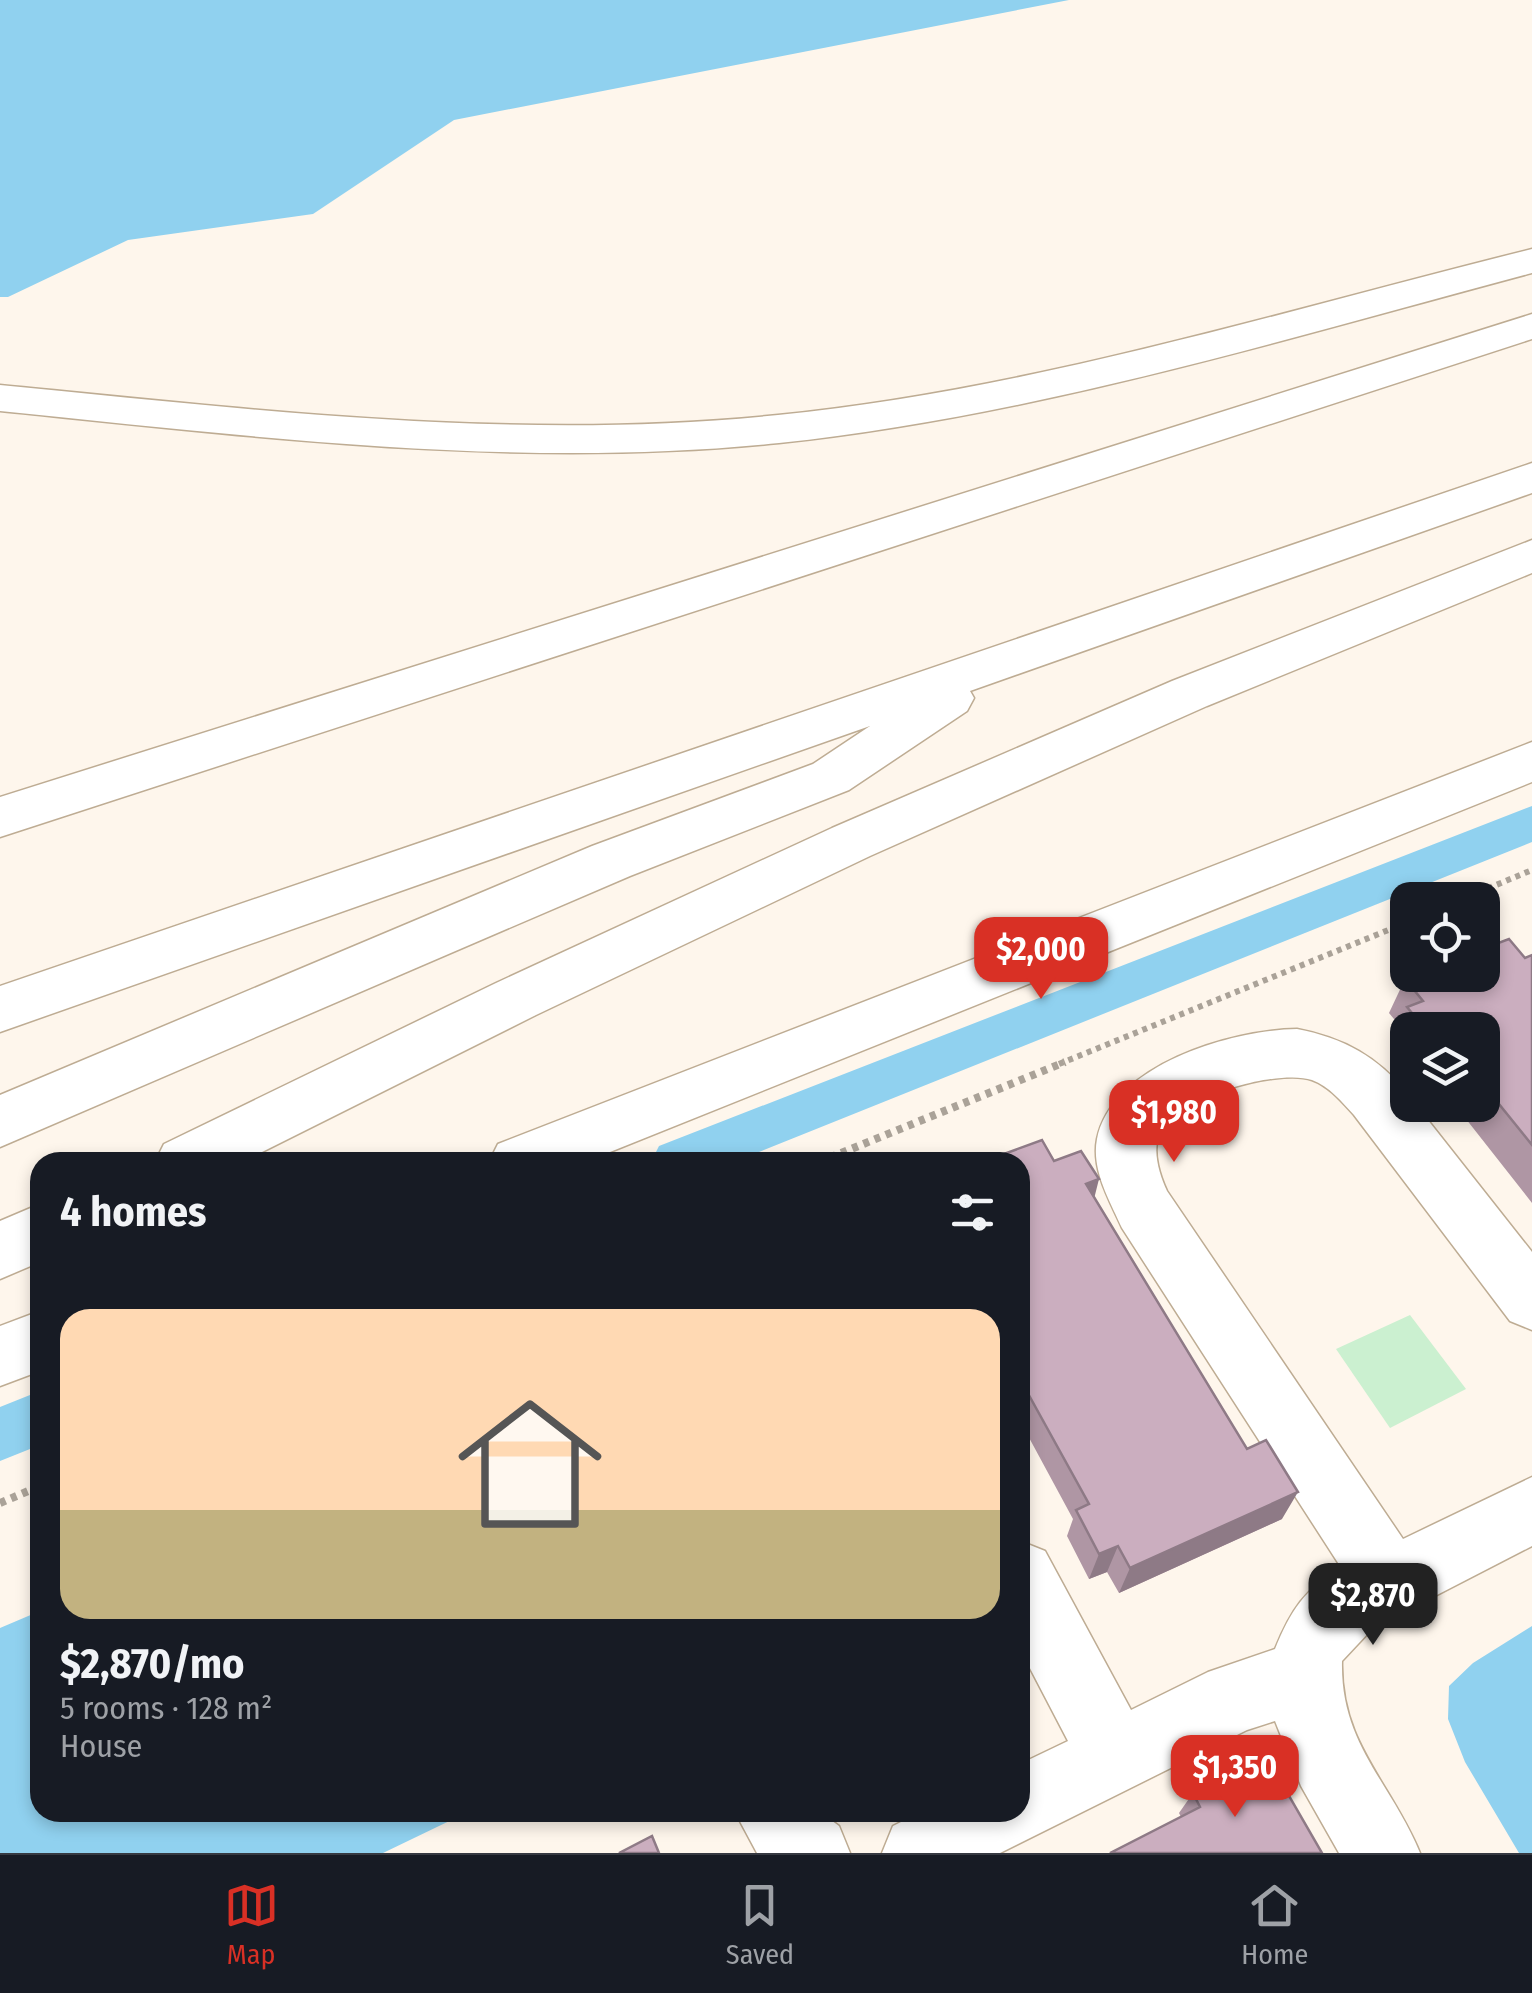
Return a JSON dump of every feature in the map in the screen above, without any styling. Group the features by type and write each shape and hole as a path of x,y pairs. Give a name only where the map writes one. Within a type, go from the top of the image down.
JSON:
{"main road":[{"path":"0,398 352,432 484,440 608,440 778,429 942,406 1048,384 1532,261"},
{"path":"0,817 1532,326"},
{"path":"0,1009 1532,477"},
{"path":"206,1152 940,802 1253,667 1532,556"},
{"path":"0,1122 596,867 831,776 1008,658"},
{"path":"545,1152 1532,761"},
{"path":"1390,1580 1144,1209 1128,1169 1126,1144 1130,1126 1141,1108 1171,1086 1251,1056 1289,1052 1329,1062 1351,1074 1375,1098 1532,1301"},
{"path":"0,1251 30,1237"},
{"path":"0,1356 30,1345"},
{"path":"1382,1853 1314,1730 1302,1676 1314,1640 1324,1624 1348,1604 1532,1510"},
{"path":"1030,1595 1116,1756"},
{"path":"1030,1799 1234,1698 1302,1676"},
{"path":"780,1822 794,1840 812,1853"},
{"path":"920,1853 982,1822"}],"path":[{"path":"1500,883 1532,870"},
{"path":"844,1152 1390,929"},
{"path":"0,1503 30,1490"}],"green space":[{"path":"1410,1315 1466,1389 1390,1428 1336,1349"}],"water":[{"path":"0,0 1069,0 454,120 313,214 128,240 8,297 0,297"},
{"path":"30,1615 30,1822 447,1822 383,1853 0,1853 0,1628"},
{"path":"1532,1626 1532,1853 1519,1853 1465,1762 1448,1719 1449,1686 1473,1663"}],"building":[{"path":"1509,939 1525,958 1532,955 1532,1145 1500,1105 1500,1012 1411,1012 1407,1007 1423,1001 1416,992 1500,992 1500,942"},
{"path":"1042,1140 1054,1161 1081,1151 1099,1179 1086,1184 1247,1449 1266,1440 1298,1492 1130,1568 1118,1546 1099,1554 1076,1510 1089,1504 1030,1397 1030,1152 1009,1152"},
{"path":"1266,1756 1322,1853 1110,1853 1200,1807 1193,1793"},
{"path":"652,1836 659,1853 619,1853"}],"waterway":[{"path":"702,1152 1532,823"},
{"path":"0,1434 30,1422"}]}
